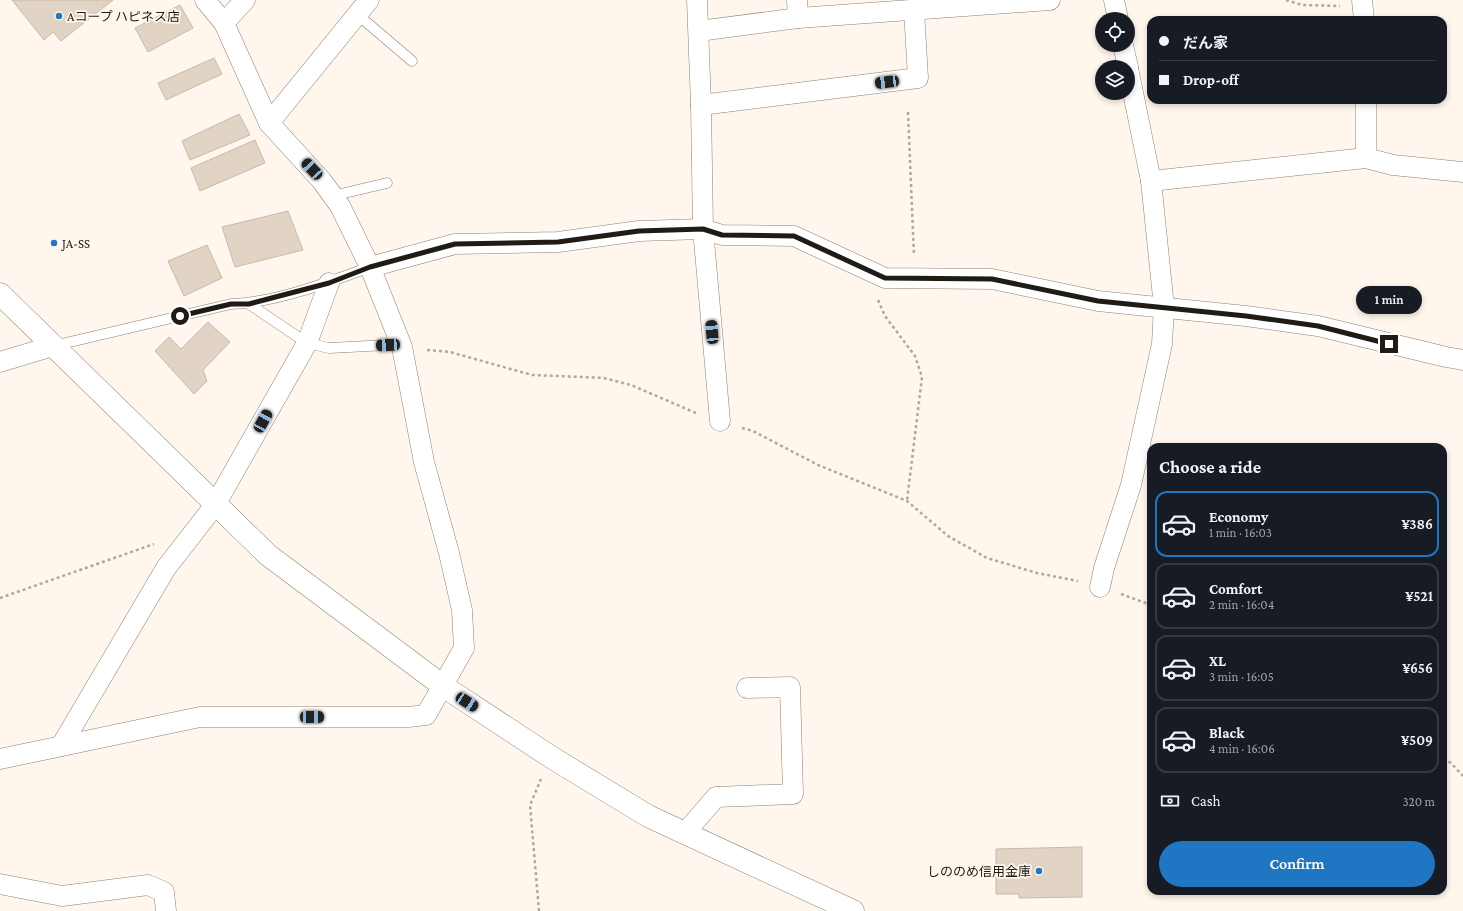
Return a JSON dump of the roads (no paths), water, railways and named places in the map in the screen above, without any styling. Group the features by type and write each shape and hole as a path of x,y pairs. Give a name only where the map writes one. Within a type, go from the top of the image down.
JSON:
{"street":[{"path":"0,759 200,717 408,718 426,714 464,648 462,610 449,553 424,462 402,347 370,267 340,206 322,181 269,123 224,23 205,0"},
{"path":"224,23 245,0"},
{"path":"697,0 701,104 703,229 720,422"},
{"path":"699,31 797,9 914,10 1050,0"},
{"path":"1114,0 1117,12"},
{"path":"269,123 364,8"},
{"path":"701,104 918,78 914,10"},
{"path":"1100,587 1104,568 1131,485 1162,344 1164,307 1151,180 1135,100"},
{"path":"1366,104 1366,158"},
{"path":"1151,180 1366,158 1393,165 1463,172"},
{"path":"370,267 455,244 558,242 639,231 703,229 722,235 794,236 885,278 992,279 1098,301 1164,307 1318,326 1463,360"},
{"path":"61,746 166,568 215,505 307,343 329,283"},
{"path":"0,294 268,555 443,686 551,757 648,816 853,911"},
{"path":"0,362 53,346"},
{"path":"685,833 716,797 793,794 790,687 747,688"},
{"path":"0,884 62,896 148,885 164,892 166,911"}],"lane":[{"path":"364,8 412,60"},
{"path":"332,196 387,183"},
{"path":"53,346 231,304 249,304 329,283 370,267"},
{"path":"249,304 307,343 329,348 388,345 402,347"}],"place":[{"name":"Aコープ ハピネス店","path":"59,16"},
{"name":"JA-SS","path":"54,243"},
{"name":"しののめ信用金庫","path":"1039,871"}]}
